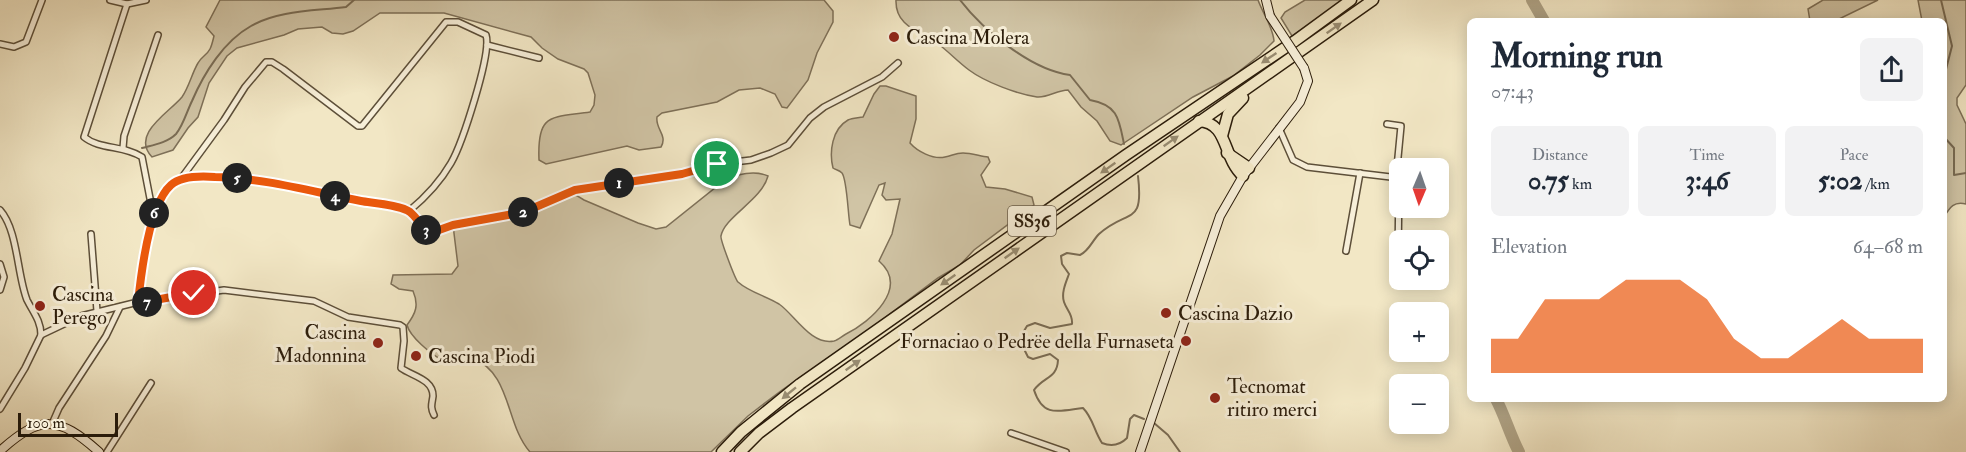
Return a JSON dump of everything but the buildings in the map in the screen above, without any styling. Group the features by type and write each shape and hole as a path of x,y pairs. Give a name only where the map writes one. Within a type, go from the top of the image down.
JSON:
{"highway":[{"name":"SS36","path":"722,452 741,432 800,384 1126,154 1295,41 1351,0"},
{"name":"SS36","path":"740,452 759,433 792,408 1373,0"},
{"path":"1222,136 1225,119 1233,107 1290,65 1308,47"},
{"path":"1199,121 1212,123 1222,136 1227,153 1246,172"}],"street":[{"path":"0,44 14,47 26,42 42,0"},
{"path":"110,0 126,4 146,0"},
{"path":"1140,452 1206,251 1220,216 1246,172 1294,111 1305,92 1308,81 1304,69 1270,16 1266,0"},
{"path":"126,4 84,137 91,143 123,148 142,157 153,214"},
{"path":"180,180 245,87 266,62 272,62 358,126 362,126 446,22 458,22 486,35 487,45 463,134 452,161 434,187 409,211"},
{"path":"123,148 124,136 158,35"},
{"path":"487,45 539,58"},
{"path":"138,303 153,214 164,193 172,184 180,180 213,176 259,181 409,211 429,232 453,225 524,212 575,190 682,174 717,164 752,160 788,144 810,118 824,107 882,77 898,63"},
{"path":"1387,124 1401,126 1398,158"},
{"path":"1279,129 1290,155 1307,167 1389,177"},
{"path":"1346,251 1360,173"},
{"path":"0,210 9,226 24,291 38,320 41,335"},
{"path":"91,234 97,311"},
{"path":"0,264 4,277 0,290"},
{"path":"0,409 25,368 41,335 64,322 97,311 224,290 294,297 314,301 348,317 400,325 403,327 404,335 400,366 403,370 428,383 433,396 431,408 434,415"},
{"path":"52,424 59,408 106,336 120,307"},
{"path":"107,452 151,383"},
{"path":"0,451 29,428 52,424 78,435 99,452"},
{"path":"1011,433 1066,452"}],"shaded area":[{"path":"220,0 824,0 833,11 833,22 817,53 808,80 787,108 782,107 775,94 760,88 739,90 717,102 662,113 657,117 663,139 661,147 639,150 627,146 546,164 539,160 540,134 544,126 556,117 590,112 594,105 595,95 588,73 584,69 558,59 531,37 444,13 380,13 353,31 343,34 332,33 322,27 298,29 237,48 227,56 209,83 198,117 173,150 152,157 146,148 149,132 154,124 182,97 198,63 210,49 214,36 206,27"},
{"path":"896,0 1258,0 1274,41 1233,76 1193,97 1121,145 1110,141 1097,121 1081,107 1068,90 1037,97 1002,87 965,67 937,43 909,27 899,16"},
{"path":"1305,0 1344,0 1292,36 1281,18 1285,12"},
{"path":"1823,0 1878,0 1841,18 1810,18 1808,9"},
{"path":"1918,0 1966,0 1966,85 1957,98 1957,105 1966,124 1966,204 1958,203 1947,212 1947,18 1921,18"},
{"path":"880,86 916,96 916,119 910,143 917,149 940,158 958,153 988,157 990,162 981,175 986,187 1005,189 1032,197 1034,205 974,250 960,265 938,278 748,416 711,452 530,452 516,428 501,387 485,365 463,354 452,355 442,360 422,345 409,330 407,325 416,309 415,296 413,291 399,289 391,284 393,275 452,274 458,266 453,225 524,211 571,192 584,200 656,229 666,227 725,180 752,173 768,176 759,193 729,222 721,236 736,279 747,289 779,304 818,339 837,340 856,329 875,313 889,293 890,282 887,271 879,261 892,234 900,199 886,200 882,195 885,183 879,185 860,228 850,225 844,177 841,172 833,168 831,155 838,129 848,120 863,117"}],"waterway":[{"path":"142,148 164,142 176,134 209,69 241,32 273,17 346,7 354,0"},
{"path":"960,0 981,24 1009,47 1055,72 1070,75 1090,100 1106,105 1112,110 1121,127 1124,144"},
{"path":"1532,0 1542,18"},
{"path":"1941,0 1945,18"},
{"path":"1947,25 1952,46 1947,65"},
{"path":"1947,140 1954,148 1954,175 1966,173"},
{"path":"1138,176 1139,203 1136,210 1099,234 1080,255 1067,253 1061,256 1062,264 1069,274 1063,299 1072,318 1072,324 1050,328 1035,323 1027,326 1024,331 1024,349 1028,357 1033,359 1050,354 1058,360 1053,374 1034,390 1042,405 1053,411 1083,408 1102,443 1116,445 1122,442 1127,438 1130,419 1134,415 1144,419"},
{"path":"1497,402 1519,452"},
{"path":"1154,423 1168,435 1180,452"}],"place":[{"name":"Cascina Molera","path":"894,37"},
{"name":"Cascina Perego","path":"40,306"},
{"name":"Cascina Dazio","path":"1166,313"},
{"name":"Fornaciao o Pedrëe della Furnaseta","path":"1186,341"},
{"name":"Cascina Madonnina","path":"378,343"},
{"name":"Cascina Piodi","path":"416,356"},
{"name":"Tecnomat ritiro merci","path":"1215,398"}],"route":[{"path":"194,293 138,303 153,214 164,193 172,184 180,180 213,176 259,181 385,205 409,211 429,232 453,225 524,212 575,190 682,174 717,164"}]}
